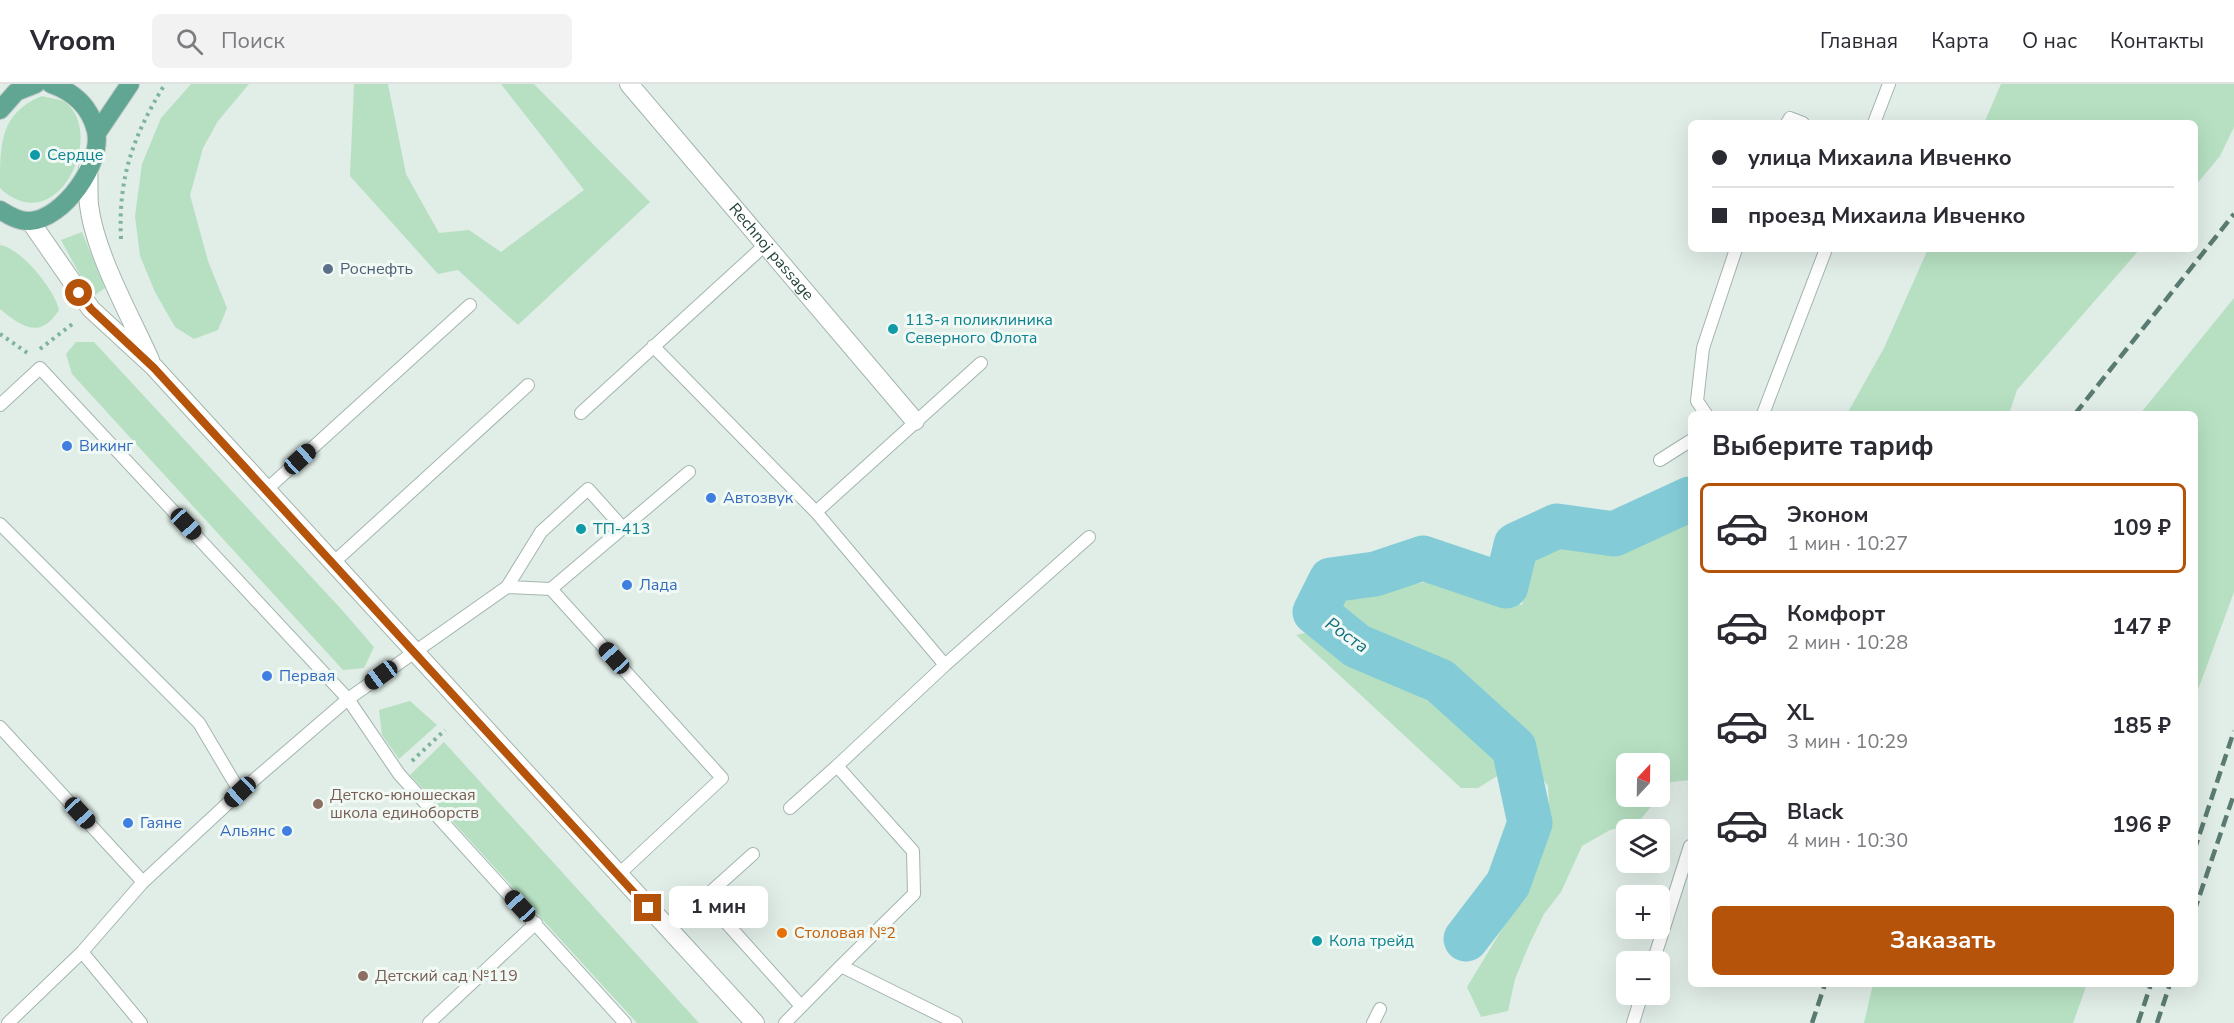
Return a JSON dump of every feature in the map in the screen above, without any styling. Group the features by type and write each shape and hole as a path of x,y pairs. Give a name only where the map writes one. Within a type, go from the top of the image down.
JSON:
{"main road":[{"path":"0,110 16,92 36,84"},
{"path":"51,84 67,87 82,101 97,134"},
{"path":"4,216 30,221 55,212 65,204 78,188 88,168 97,134 130,84"}],"street":[{"name":"Rechnoj passage","path":"628,84 915,421"},
{"path":"88,168 89,206 96,233 117,289 154,368"},
{"path":"30,221 91,309 154,368 755,1023"}],"lane":[{"path":"1875,120 1889,84"},
{"path":"581,413 765,245"},
{"path":"1704,411 1697,401 1703,348 1736,252"},
{"path":"1764,411 1825,252"},
{"path":"266,490 470,305"},
{"path":"653,346 816,512 945,664"},
{"path":"816,512 981,363"},
{"path":"0,405 40,368 348,699 399,774 625,1023"},
{"path":"333,563 528,384"},
{"path":"1660,460 1688,442"},
{"path":"507,587 551,589 689,472"},
{"path":"8,1023 82,952 143,882 240,792 348,699 413,651 507,587 541,532 588,489 623,528"},
{"path":"0,524 199,723 240,792"},
{"path":"790,808 945,664 1089,537"},
{"path":"551,589 722,778 618,875"},
{"path":"0,727 143,882"},
{"path":"785,1023 914,894 913,851 837,766"},
{"path":"1657,951 1688,852"},
{"path":"753,854 704,898 801,1006"},
{"path":"429,1023 536,923"},
{"path":"82,952 141,1023"},
{"path":"841,966 956,1023"},
{"path":"1633,1023 1639,1005"},
{"path":"1373,1023 1380,1010"}],"path":[{"path":"399,774 445,730"}],"green space":[{"path":"191,84 249,84 218,121 203,148 190,195 208,261 227,308 218,330 194,339 175,327 155,292 140,256 135,216 142,164 161,118"},
{"path":"354,84 388,84 406,174 439,233 469,230 501,252 584,190 501,84 534,84 650,202 518,325 458,270 438,274 350,176"},
{"path":"2001,84 2234,84 2234,127 2220,156 2198,182 2198,120 1985,120"},
{"path":"42,96 65,102 77,117 81,136 78,157 70,177 57,193 40,202 21,201 0,188 2,144 10,121 18,111"},
{"path":"82,232 105,288 92,297 61,240"},
{"path":"0,245 18,254 27,262 51,292 59,310 45,325 38,328 23,325 0,309"},
{"path":"1927,252 2137,252 2017,390 2010,411 1849,411 1884,348"},
{"path":"2234,298 2234,592 2198,690 2198,411 2142,411"},
{"path":"76,342 94,342 342,610 374,647 364,668 343,670 72,374 66,354"},
{"path":"1651,525 1688,525 1688,780 1670,783 1670,753 1616,753 1616,807 1650,807 1641,819 1616,819 1616,828 1582,846 1561,892 1544,914 1529,945 1515,979 1508,1011 1481,1017 1467,987 1522,896 1545,847 1550,822 1548,786 1537,771 1522,767 1502,773 1478,788 1461,788 1296,635 1357,620 1334,605 1371,591 1426,582 1522,605 1529,557 1568,544 1603,550"},
{"path":"410,701 437,725 399,759 382,735 379,710"},
{"path":"444,742 699,1023 637,1023 410,775"},
{"path":"1872,987 2086,987 2073,1023 1864,1023"}],"waterway":[{"name":"Роста","path":"1466,939 1508,884 1530,823 1514,748 1440,681 1357,646 1315,612 1331,580 1375,574 1423,558 1506,586 1516,545 1557,526 1614,534 1688,500"}],"railway":[{"path":"2077,411 2234,214"},
{"path":"2198,839 2234,731"},
{"path":"2198,900 2234,794"},
{"path":"1812,1023 1824,987"},
{"path":"2138,1023 2150,987"},
{"path":"2157,1023 2169,987"}],"place":[{"name":"Сердце","path":"35,155"},
{"name":"Роснефть","path":"328,269"},
{"name":"113-я поликлиника Северного Флота","path":"893,329"},
{"name":"Викинг","path":"67,446"},
{"name":"Автозвук","path":"711,498"},
{"name":"ТП-413","path":"581,529"},
{"name":"Лада","path":"627,585"},
{"name":"Первая","path":"267,676"},
{"name":"Детско-юношеская школа единоборств","path":"318,804"},
{"name":"Гаяне","path":"128,823"},
{"name":"Альянс","path":"287,831"},
{"name":"Столовая №2","path":"782,933"},
{"name":"Кола трейд","path":"1317,941"},
{"name":"Детский сад №119","path":"363,976"}],"route":[{"path":"79,293 91,309 154,368 648,908"}]}
